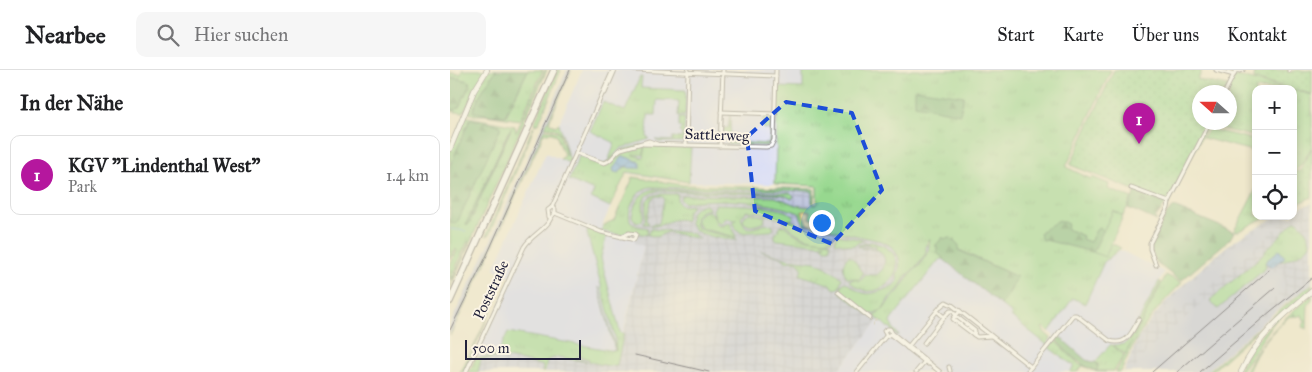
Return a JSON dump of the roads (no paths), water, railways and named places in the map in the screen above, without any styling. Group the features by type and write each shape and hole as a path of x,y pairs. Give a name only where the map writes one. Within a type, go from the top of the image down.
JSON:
{"highway":[{"path":"450,300 550,70"},
{"path":"450,292 554,70"}],"main road":[{"path":"450,149 474,91 488,70"},
{"path":"1242,372 1268,332 1312,292"}],"street":[{"name":"Poststraße","path":"466,372 524,247 546,224 553,212 614,70"},
{"path":"634,70 723,72 776,76"},
{"path":"722,112 774,114 776,70"},
{"path":"1216,70 1234,75"},
{"path":"1229,85 1236,70 1243,70"},
{"path":"686,145 688,72"},
{"path":"720,146 723,72"},
{"name":"Sattlerweg","path":"577,153 604,163 610,161 620,150 650,143 766,147 773,143 774,114"},
{"path":"1156,265 1150,245 1168,208 1169,202 1206,130"},
{"path":"1131,188 1169,202"},
{"path":"553,212 601,232 621,237"},
{"path":"838,292 870,318"},
{"path":"908,347 946,302 1030,367"},
{"path":"924,343 951,310 956,316"},
{"path":"960,311 953,319 978,337 991,336"},
{"path":"936,312 944,317"},
{"path":"1027,372 1073,315 1078,316 1110,341 1114,342 1122,342 1128,338 1139,319"},
{"path":"857,372 878,344 889,334 939,372"},
{"path":"916,372 925,360"}],"water":[{"path":"623,156 640,162 640,168 629,168 627,166 622,168 619,173 614,172 613,169"},
{"path":"1279,250 1285,257 1271,268 1265,262"}],"waterway":[{"path":"450,229 466,231"}],"railway":[{"path":"544,127 570,70"},
{"path":"450,330 487,255 544,128"},
{"path":"1152,372 1269,270"},
{"path":"1200,372 1312,278"},
{"path":"1177,372 1275,288"},
{"path":"635,355 709,372"}],"place":[{"name":"KGV \"Lindenthal West\"","path":"1139,144"}]}
